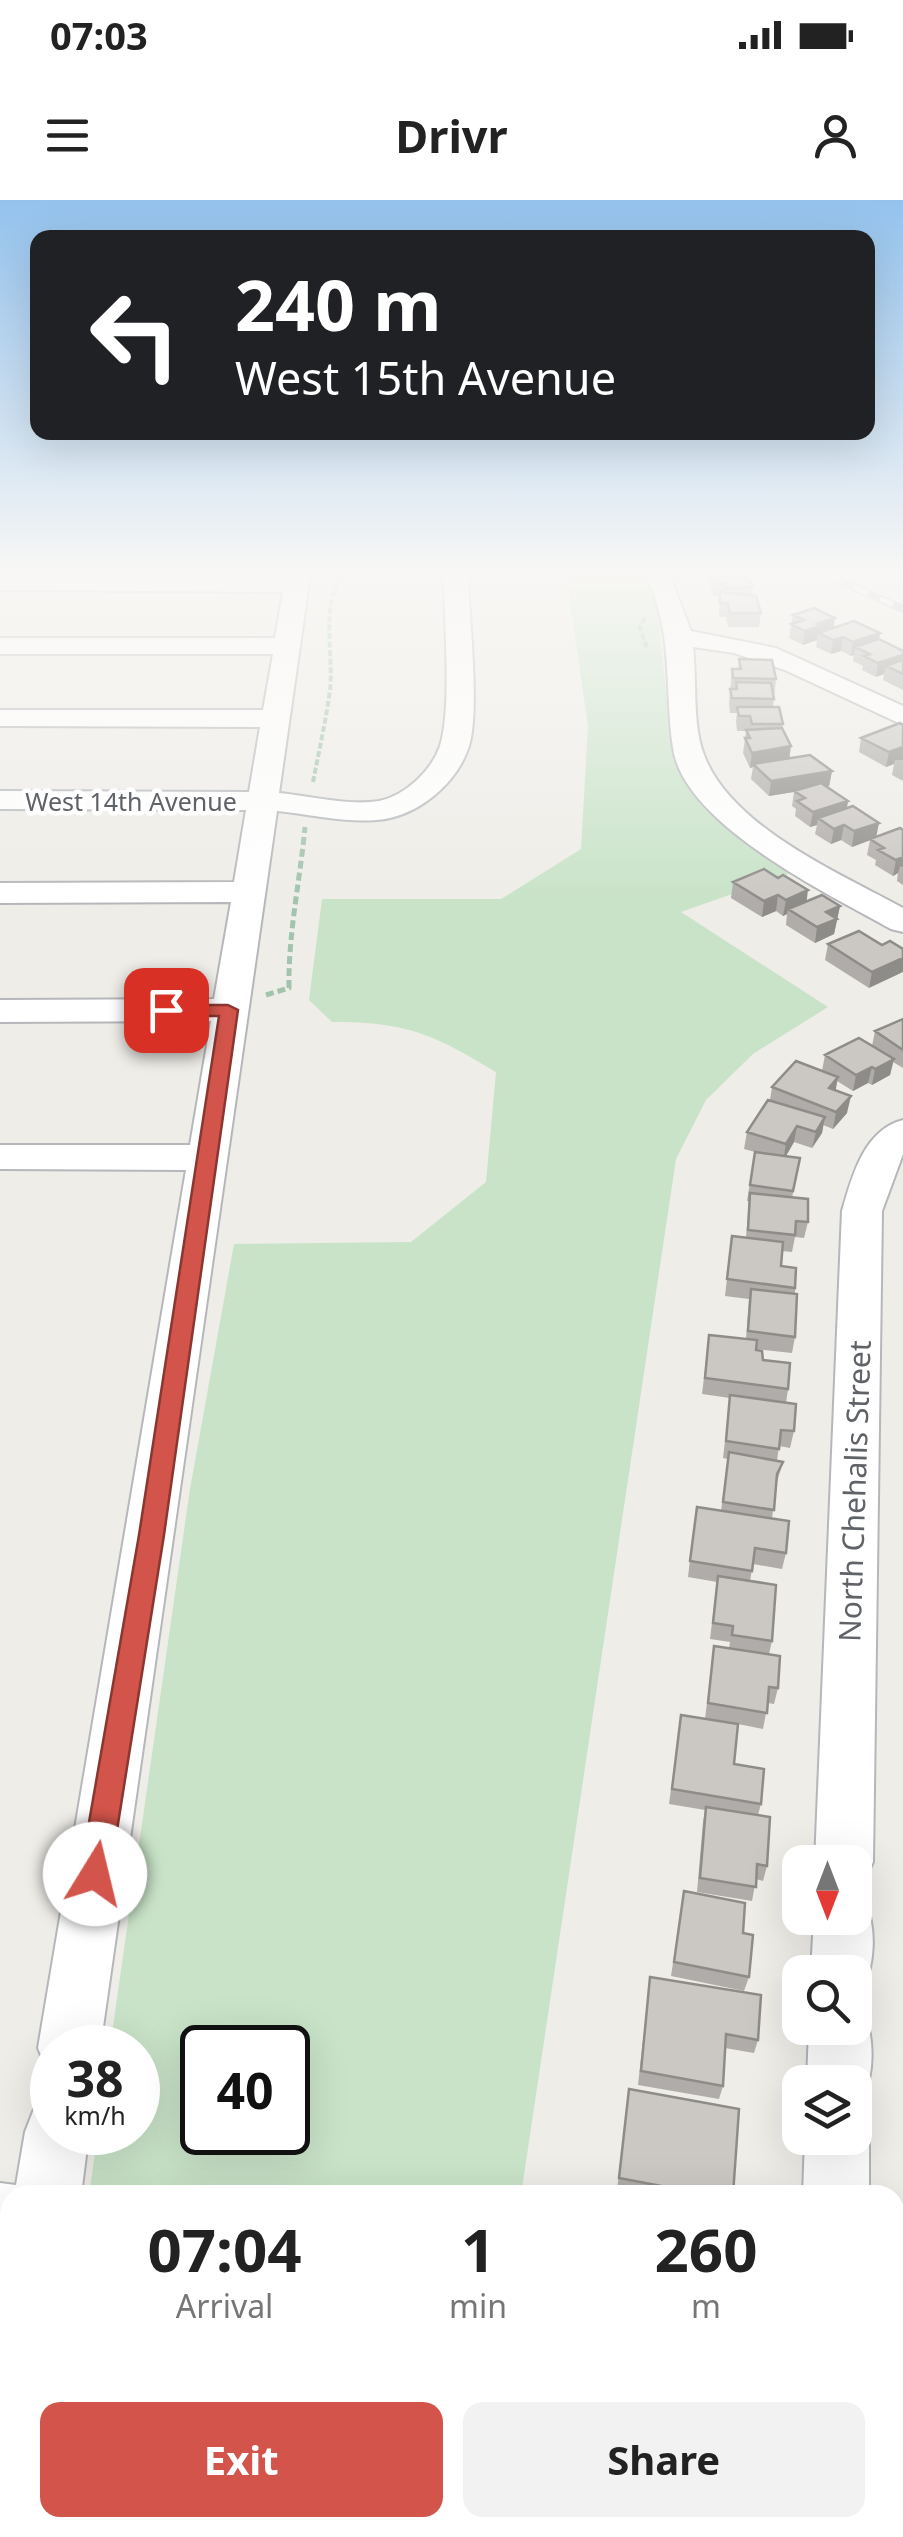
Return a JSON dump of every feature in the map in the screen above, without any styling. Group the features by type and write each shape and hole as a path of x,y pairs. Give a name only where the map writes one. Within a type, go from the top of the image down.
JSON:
{"street":[{"path":"73,2025 281,685"},
{"name":"West 14th Avenue","path":"0,800 263,801 387,810 418,795 438,777 454,747 458,685"},
{"path":"682,685 688,753 708,789 766,842 903,922"},
{"path":"838,685 903,716"},
{"path":"0,718 276,719"},
{"path":"0,893 248,892"},
{"path":"0,1011 228,1010"},
{"name":"North Chehalis Street","path":"844,1845 862,1211 876,1162 890,1141 903,1132"},
{"path":"0,1157 208,1158"},
{"path":"49,2185 54,2155"},
{"path":"836,2185 837,2155"}],"green space":[{"path":"582,685 665,685 671,743 679,767 730,831 797,871 681,912 828,1007 753,1054 706,1100 676,1159 522,2185 90,2185 95,2155 160,2155 160,2025 113,2025 190,1489 234,1244 411,1242 486,1182 496,1072 418,1033 380,1024 332,1022 309,1000 322,899 501,899 581,849 588,726"}],"building":[{"path":"736,685 771,685 774,699 732,698 730,689 737,689"},
{"path":"737,707 779,707 783,724 752,724 750,716 739,716"},
{"path":"900,723 903,747 889,752 861,738"},
{"path":"782,728 791,746 752,753 746,730"},
{"path":"810,755 832,771 771,781 753,764"},
{"path":"821,783 848,801 813,812 797,801 805,798 794,791"},
{"path":"853,806 879,823 854,831 844,825 834,829 818,818"},
{"path":"900,828 903,857 896,860 878,850 884,848 870,839"},
{"path":"764,869 808,890 786,900 778,895 764,901 733,882"},
{"path":"822,895 840,906 826,912 837,919 817,927 788,909"},
{"path":"859,931 882,945 890,941 903,949 903,958 872,972 828,944"},
{"path":"903,1019 903,1050 875,1031"},
{"path":"859,1038 894,1059 856,1075 825,1055"},
{"path":"796,1061 838,1077 829,1088 851,1096 836,1112 772,1087"},
{"path":"768,1100 825,1117 816,1132 797,1126 786,1144 747,1132"},
{"path":"755,1152 800,1158 793,1191 750,1185"},
{"path":"750,1193 808,1199 808,1222 796,1221 795,1235 748,1230"},
{"path":"732,1236 783,1242 781,1266 796,1268 795,1288 727,1279"},
{"path":"751,1289 797,1294 795,1337 748,1331"},
{"path":"709,1335 757,1340 756,1350 762,1351 763,1360 790,1363 788,1389 705,1378"},
{"path":"730,1395 796,1404 794,1431 781,1430 779,1449 726,1441"},
{"path":"729,1452 783,1462 777,1474 774,1510 723,1502"},
{"path":"697,1507 789,1521 786,1553 755,1548 752,1571 690,1561"},
{"path":"718,1576 776,1585 772,1641 732,1635 733,1626 713,1623"},
{"path":"714,1646 780,1656 778,1688 769,1687 767,1713 708,1703"},
{"path":"681,1715 738,1724 734,1764 764,1769 761,1804 672,1789"},
{"path":"706,1807 770,1817 767,1866 757,1864 756,1887 700,1878"},
{"path":"684,1891 745,1903 743,1933 753,1935 749,1977 674,1962"},
{"path":"650,1977 761,1995 758,2040 726,2034 723,2086 641,2071"},
{"path":"629,2089 739,2109 734,2185 656,2185 619,2178"}],"route":[{"path":"95,1874 151,1535 228,1010 166,1010"}]}
